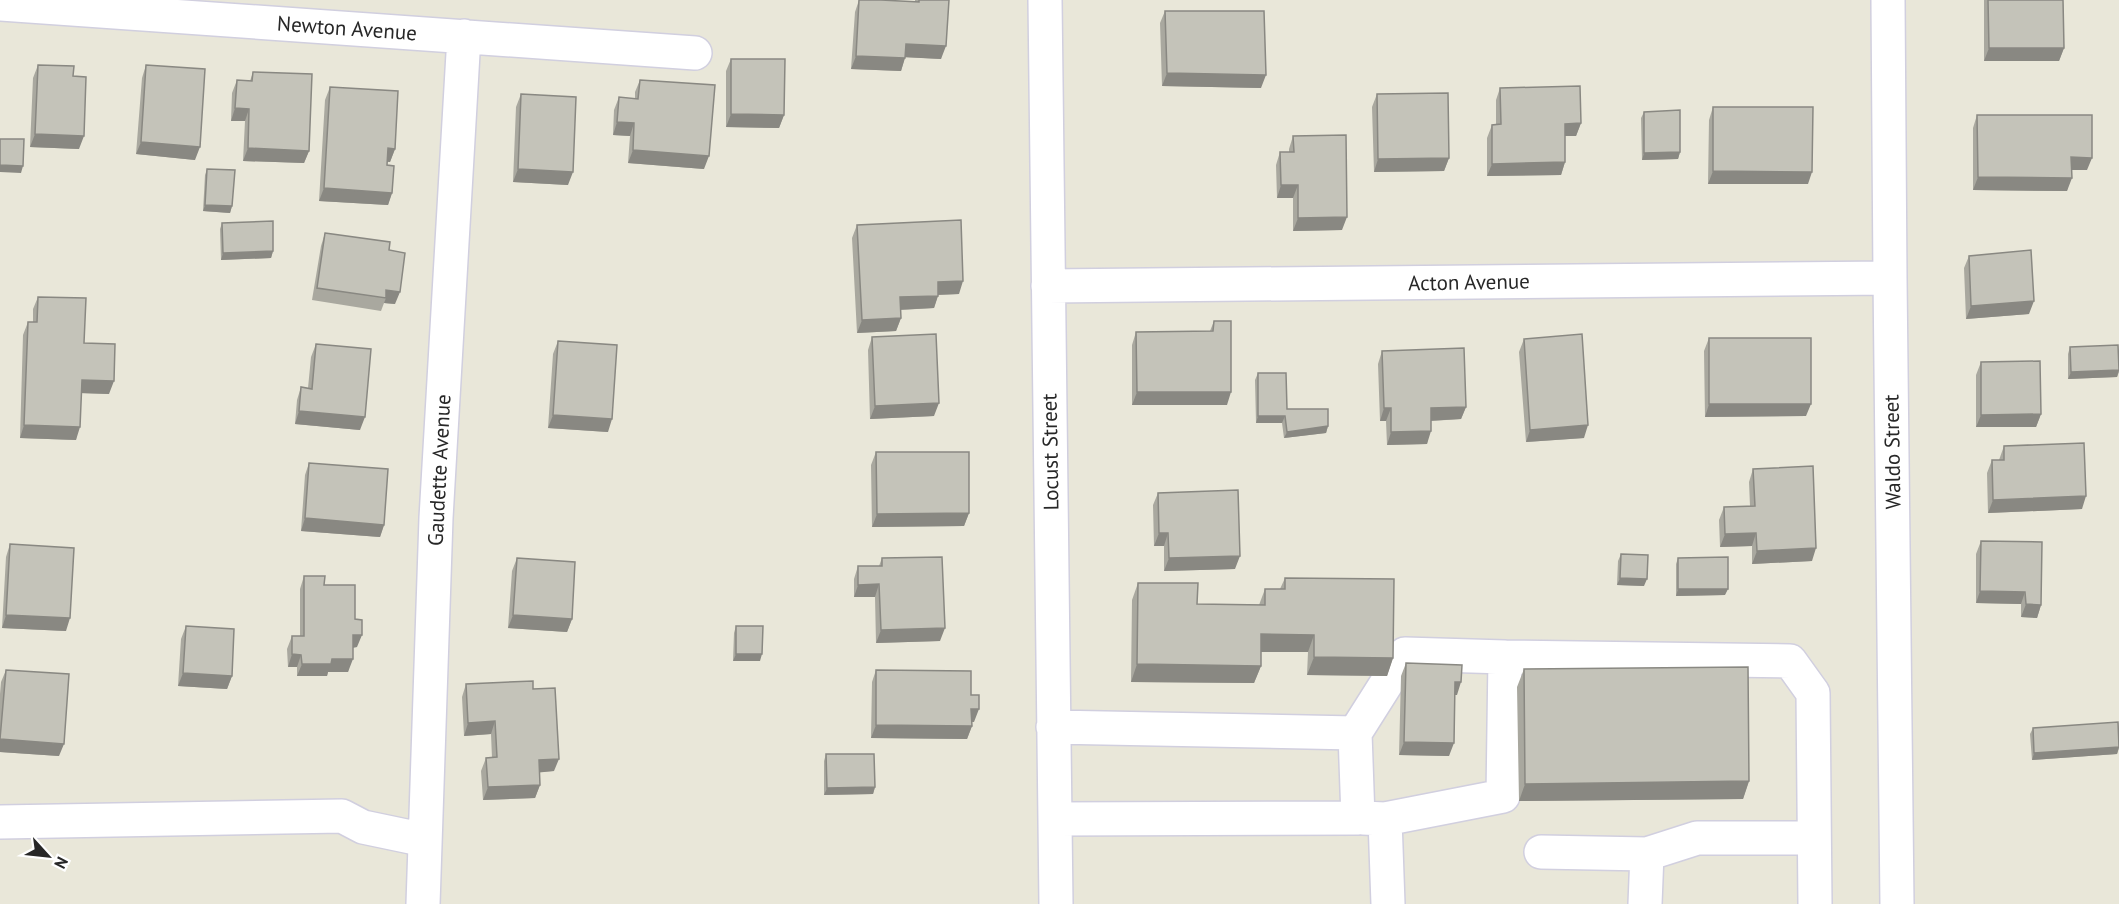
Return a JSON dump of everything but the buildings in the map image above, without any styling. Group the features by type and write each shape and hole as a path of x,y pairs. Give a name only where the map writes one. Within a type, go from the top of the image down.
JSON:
{"street":[{"name":"Locust Street","path":"1045,0 1056,904"},
{"name":"Waldo Street","path":"1888,0 1897,904"},
{"name":"Newton Avenue","path":"0,4 695,53"},
{"name":"Gaudette Avenue","path":"423,904 436,518 464,36"},
{"name":"Acton Avenue","path":"1048,286 1890,278"},
{"path":"1388,904 1354,732 1405,654 1790,661 1812,693 1815,904"},
{"path":"1055,819 1371,818 1503,796 1504,657"},
{"path":"1053,727 1354,732"},
{"path":"0,822 342,816 363,827 425,840"},
{"path":"1542,852 1647,854 1697,838 1814,838"},
{"path":"1645,904 1647,854"}]}
